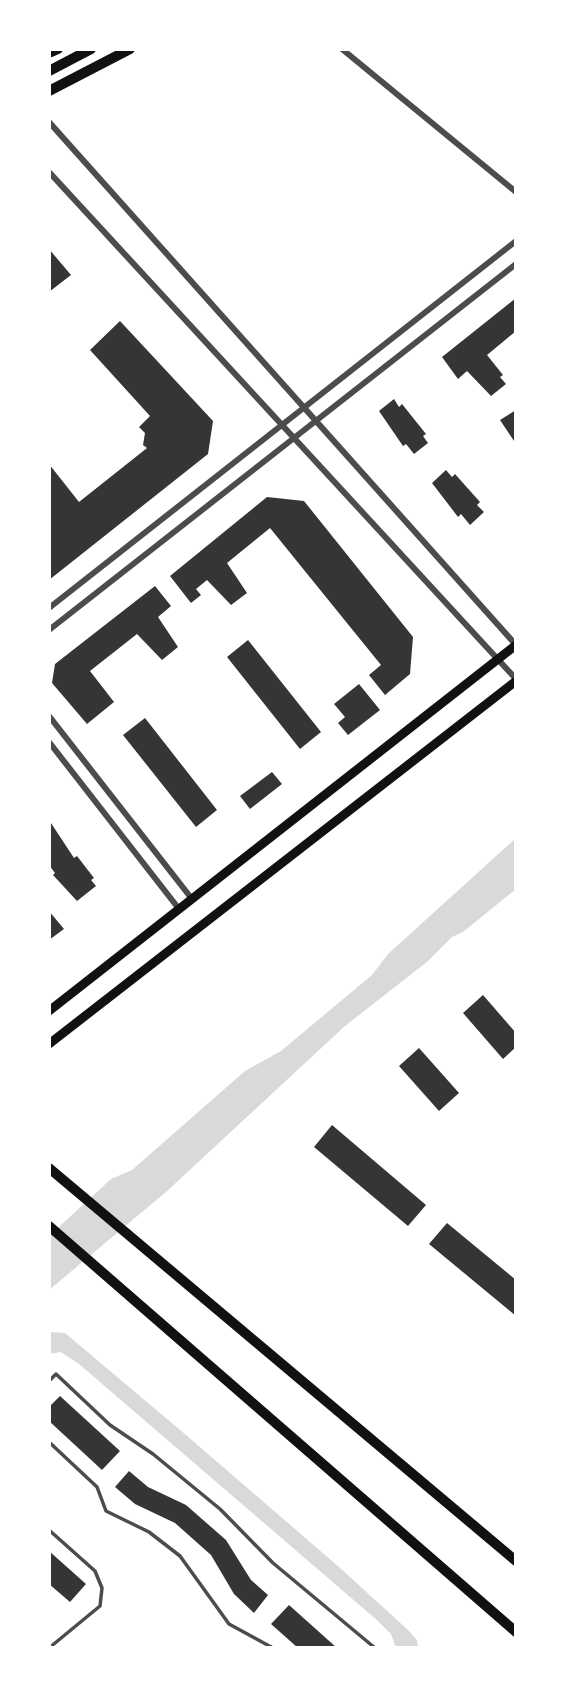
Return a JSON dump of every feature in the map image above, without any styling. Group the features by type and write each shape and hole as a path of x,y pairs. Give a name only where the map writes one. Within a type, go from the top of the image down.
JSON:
{"main road":[{"path":"49,54 58,49"},
{"path":"49,71 92,49"},
{"path":"49,91 130,49"},
{"path":"49,1011 516,645"},
{"path":"49,1044 516,680"},
{"path":"49,1167 127,1237 516,1561"},
{"path":"50,1227 516,1632"}],"street":[{"path":"342,49 516,192"},
{"path":"49,122 516,645"},
{"path":"49,172 516,680"},
{"path":"49,608 516,242"},
{"path":"49,630 516,264"},
{"path":"49,716 192,899"},
{"path":"49,742 179,909"}],"lane":[{"path":"49,1381 56,1374 110,1425 153,1454 220,1509 273,1563 375,1648"},
{"path":"49,1442 97,1487 106,1511 149,1532 180,1556 229,1624 273,1648"},
{"path":"49,1530 95,1571 102,1588 100,1606 51,1646 49,1640"}],"shaded area":[{"path":"516,838 516,889 463,932 452,937 428,961 345,1026 166,1192 49,1290 49,1236 111,1179 132,1170 245,1071 281,1051 372,975 388,954"},
{"path":"49,1332 65,1333 186,1435 408,1630 417,1640 418,1648 396,1648 391,1634 378,1621 79,1364 61,1352 49,1354"}],"building":[{"path":"49,249 71,275 49,292"},
{"path":"516,298 516,331 487,355 503,375 500,377 506,384 491,396 467,371 458,379 442,357"},
{"path":"120,321 213,421 208,454 49,580 49,464 79,502 147,448 143,445 145,433 139,427 150,416 90,350"},
{"path":"394,399 399,407 402,404 426,434 423,436 428,443 414,454 406,444 403,446 379,411"},
{"path":"516,410 516,444 500,420"},
{"path":"446,470 452,477 455,474 480,502 477,505 484,512 470,525 461,514 458,517 432,483"},
{"path":"267,497 304,501 413,637 410,674 385,695 369,675 381,665 270,528 227,563 247,593 231,605 207,580 196,589 201,595 191,603 170,576"},
{"path":"155,586 171,606 158,617 178,647 162,660 137,634 90,671 114,702 87,724 52,683 55,664"},
{"path":"248,640 321,732 300,749 227,657"},
{"path":"359,684 380,710 348,735 338,723 345,717 334,704"},
{"path":"145,718 217,810 196,827 123,735"},
{"path":"272,772 282,784 250,809 240,796"},
{"path":"51,823 74,858 77,856 94,878 91,880 96,886 77,901 53,875 55,873 49,865"},
{"path":"49,911 64,929 49,940"},
{"path":"483,995 516,1033 516,1047 503,1059 463,1013"},
{"path":"419,1048 459,1093 439,1111 399,1066"},
{"path":"332,1125 426,1205 408,1226 314,1147"},
{"path":"447,1223 516,1280 516,1316 429,1244"},
{"path":"60,1396 120,1451 102,1470 49,1421 49,1407"},
{"path":"129,1471 148,1487 186,1505 226,1540 251,1580 268,1595 254,1613 234,1594 211,1555 175,1523 135,1504 115,1487"},
{"path":"49,1551 86,1584 70,1602 49,1584"},
{"path":"289,1605 337,1648 298,1648 271,1624"}]}
